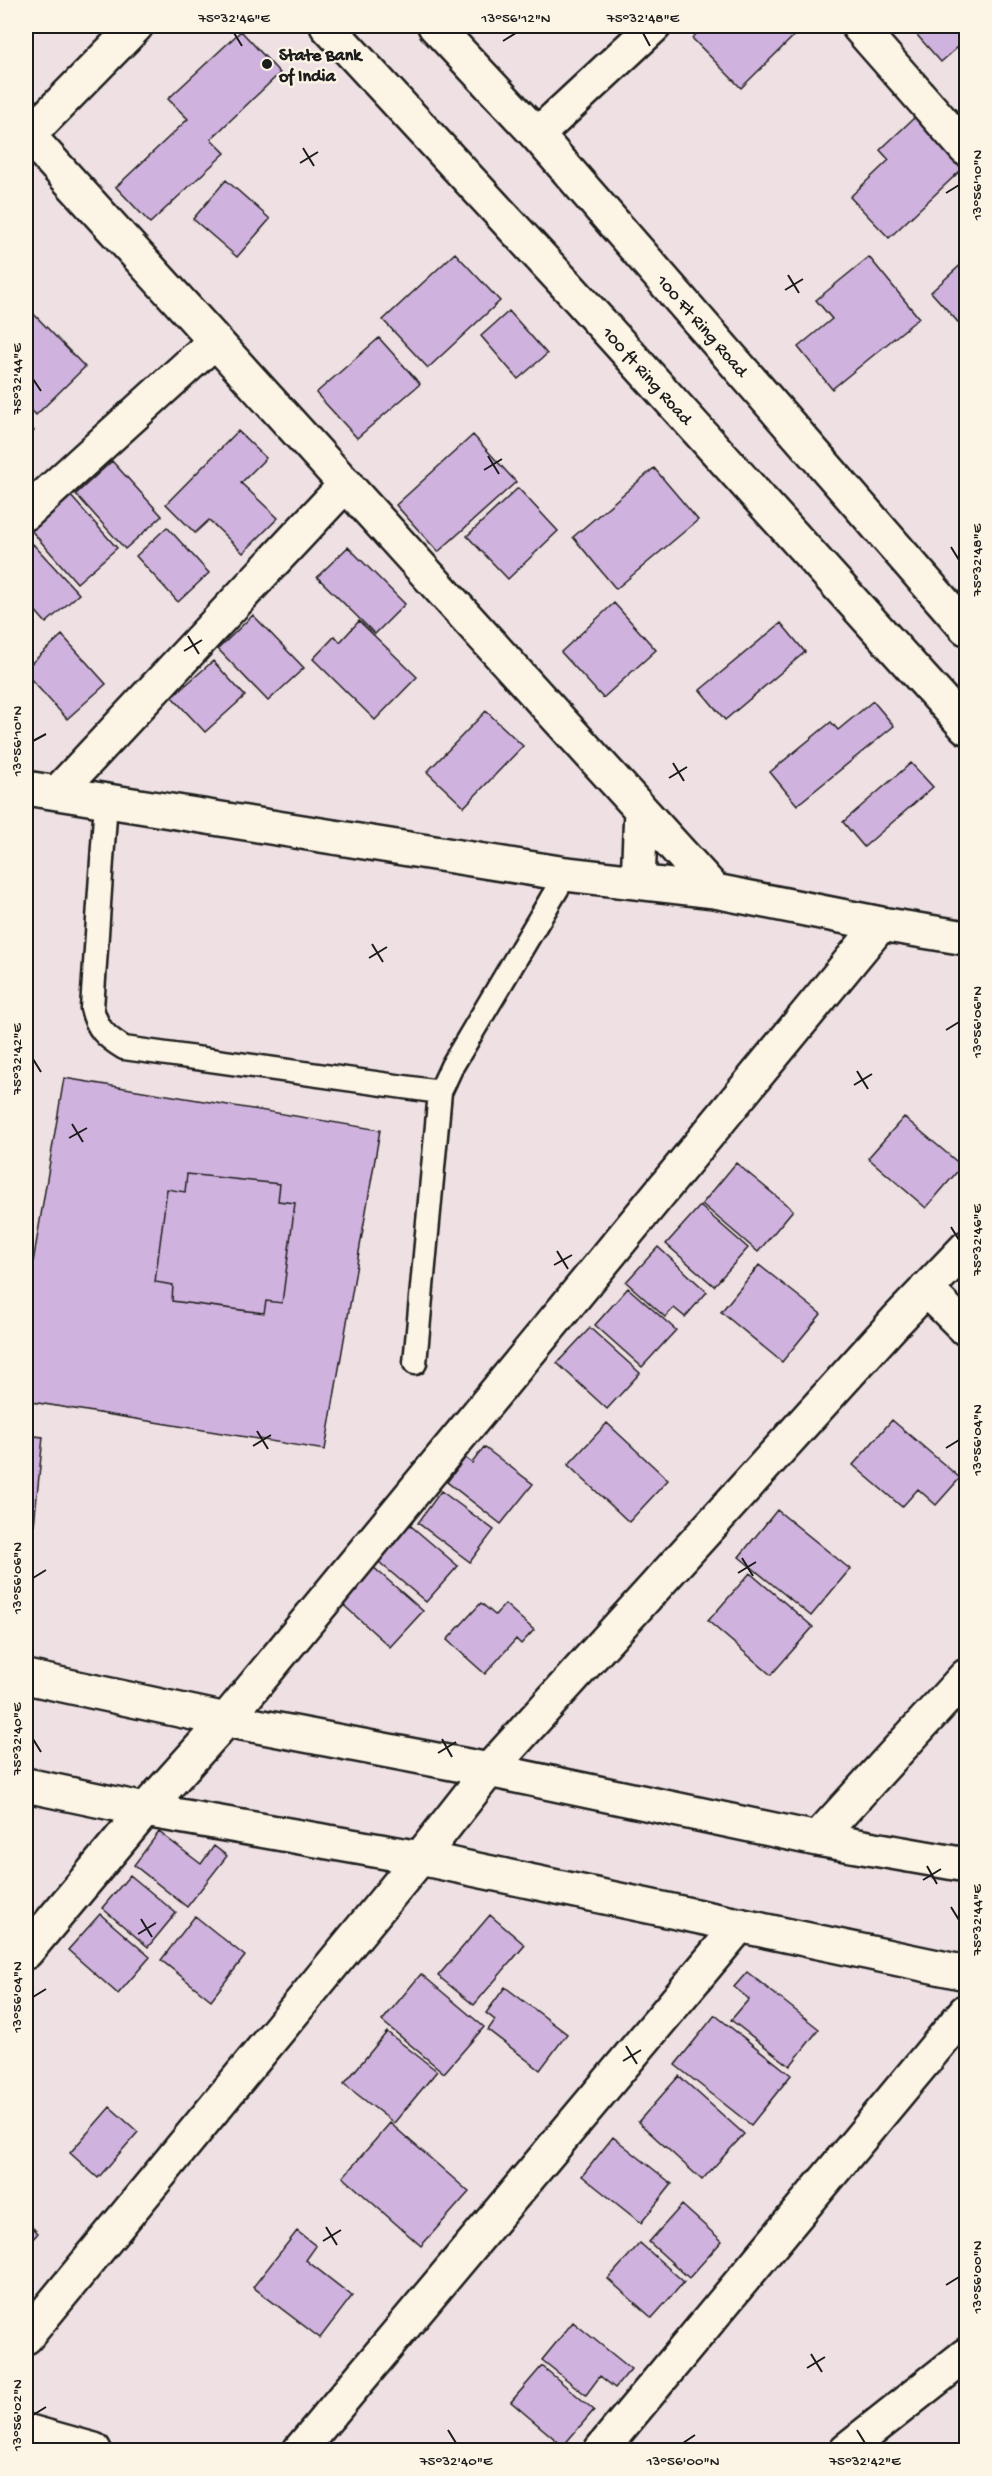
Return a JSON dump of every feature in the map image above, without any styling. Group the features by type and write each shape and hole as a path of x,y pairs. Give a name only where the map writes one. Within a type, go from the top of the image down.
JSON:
{"street":[{"path":"136,26 27,137 715,891"},
{"name":"100 ft Ring Road","path":"327,26 580,299 966,727"},
{"name":"100 Ft Ring Road","path":"435,26 537,135 966,628"},
{"path":"537,135 654,26"},
{"path":"858,26 966,149"},
{"path":"26,513 215,341"},
{"path":"41,790 346,484"},
{"path":"41,790 566,874 715,891 881,924 966,938"},
{"path":"638,882 641,810"},
{"path":"26,1952 145,1810 226,1720 881,924"},
{"path":"26,2337 420,1858 489,1770 926,1289 966,1248"},
{"path":"926,1289 966,1329"},
{"path":"817,1839 966,1676"},
{"path":"26,1677 226,1720 489,1770 817,1839 966,1864"},
{"path":"26,1785 145,1810 420,1858 966,1973"},
{"path":"300,2451 740,1925"},
{"path":"601,2451 966,2011"},
{"path":"846,2451 966,2355"},
{"path":"26,2431 94,2451"}],"lane":[{"path":"106,801 92,1008 97,1026 109,1039 124,1048 440,1092"},
{"path":"415,1363 440,1092 452,1066 566,874"}],"building":[{"path":"705,26 804,26 741,88 692,38"},
{"path":"909,26 966,26 966,40 941,62"},
{"path":"241,31 280,73 211,139 225,153 150,223 116,187 188,119 168,99"},
{"path":"915,117 963,168 889,238 850,197 889,160 880,150"},
{"path":"226,180 270,219 237,257 193,219"},
{"path":"455,253 500,301 428,368 383,320"},
{"path":"869,257 919,318 832,389 798,347 832,319 816,300"},
{"path":"966,260 966,331 931,292"},
{"path":"26,306 85,367 36,415 26,404"},
{"path":"509,311 547,354 518,379 481,336"},
{"path":"379,338 420,384 357,438 316,393"},
{"path":"26,421 34,431 26,438"},
{"path":"238,431 266,458 241,483 278,518 243,553 209,520 195,533 166,504"},
{"path":"473,435 516,482 438,552 396,505"},
{"path":"112,461 162,516 125,549 76,494"},
{"path":"654,468 698,520 616,589 573,537"},
{"path":"518,488 558,531 508,579 467,536"},
{"path":"69,494 117,548 77,583 29,528"},
{"path":"167,527 209,573 178,602 136,556"},
{"path":"33,544 79,594 46,623 26,600 26,551"},
{"path":"348,547 405,604 375,634 317,577"},
{"path":"614,603 656,650 603,698 561,652"},
{"path":"253,615 304,668 268,701 218,649"},
{"path":"359,621 417,677 375,720 313,659 335,636 340,642"},
{"path":"781,623 805,652 725,720 700,690"},
{"path":"62,635 106,684 67,719 26,674 26,668"},
{"path":"213,661 245,696 205,732 172,697"},
{"path":"873,701 894,726 797,805 770,772 831,722 838,730"},
{"path":"486,711 523,746 464,807 427,772"},
{"path":"911,763 933,787 864,847 843,822"},
{"path":"64,1078 380,1130 325,1450 26,1401 26,1304"},
{"path":"904,1117 962,1166 926,1208 868,1158"},
{"path":"736,1163 793,1210 758,1252 702,1204"},
{"path":"187,1174 280,1184 278,1201 295,1203 282,1303 266,1301 264,1313 172,1301 173,1285 155,1282 167,1189 185,1192"},
{"path":"700,1206 748,1248 714,1286 666,1244"},
{"path":"658,1247 707,1292 685,1317 674,1308 665,1317 626,1282"},
{"path":"759,1265 821,1314 782,1362 721,1312"},
{"path":"628,1288 676,1330 642,1367 595,1325"},
{"path":"590,1328 640,1373 607,1409 557,1363"},
{"path":"892,1420 960,1478 936,1505 918,1489 902,1507 853,1465"},
{"path":"607,1423 668,1480 629,1522 568,1465"},
{"path":"26,1435 43,1437 29,1574 26,1574"},
{"path":"484,1447 533,1484 501,1524 447,1482 465,1458 472,1463"},
{"path":"441,1491 494,1530 470,1562 418,1523"},
{"path":"777,1510 850,1569 811,1616 739,1557"},
{"path":"404,1520 458,1566 426,1602 373,1557"},
{"path":"372,1566 423,1611 390,1647 339,1601"},
{"path":"750,1573 813,1627 771,1675 708,1621"},
{"path":"481,1603 495,1615 505,1604 534,1630 521,1644 516,1639 485,1674 447,1640"},
{"path":"159,1832 201,1864 214,1846 227,1856 187,1907 134,1865"},
{"path":"130,1875 176,1913 148,1947 102,1908"},
{"path":"100,1914 150,1957 118,1994 68,1950"},
{"path":"490,1915 525,1945 474,2005 438,1976"},
{"path":"195,1916 245,1956 211,2000 161,1960"},
{"path":"747,1972 819,2029 790,2066 731,2020 749,1999 734,1987"},
{"path":"421,1974 484,2027 444,2073 382,2021"},
{"path":"505,1987 567,2034 540,2070 488,2030 495,2020 486,2013"},
{"path":"715,2015 791,2075 751,2125 675,2065"},
{"path":"387,2032 437,2071 394,2123 344,2084"},
{"path":"679,2076 744,2134 702,2180 638,2122"},
{"path":"110,2107 138,2132 98,2178 70,2153"},
{"path":"390,2123 469,2192 421,2246 343,2177"},
{"path":"613,2137 672,2184 641,2223 582,2176"},
{"path":"682,2205 722,2241 689,2278 649,2242"},
{"path":"26,2221 38,2233 26,2247"},
{"path":"297,2231 316,2246 306,2260 352,2296 320,2338 253,2287"},
{"path":"640,2243 684,2282 652,2318 608,2279"},
{"path":"573,2322 631,2369 615,2388 600,2376 586,2395 542,2360"},
{"path":"542,2366 594,2410 563,2446 511,2402"}],"place":[{"name":"State Bank of India","path":"267,64"}]}
